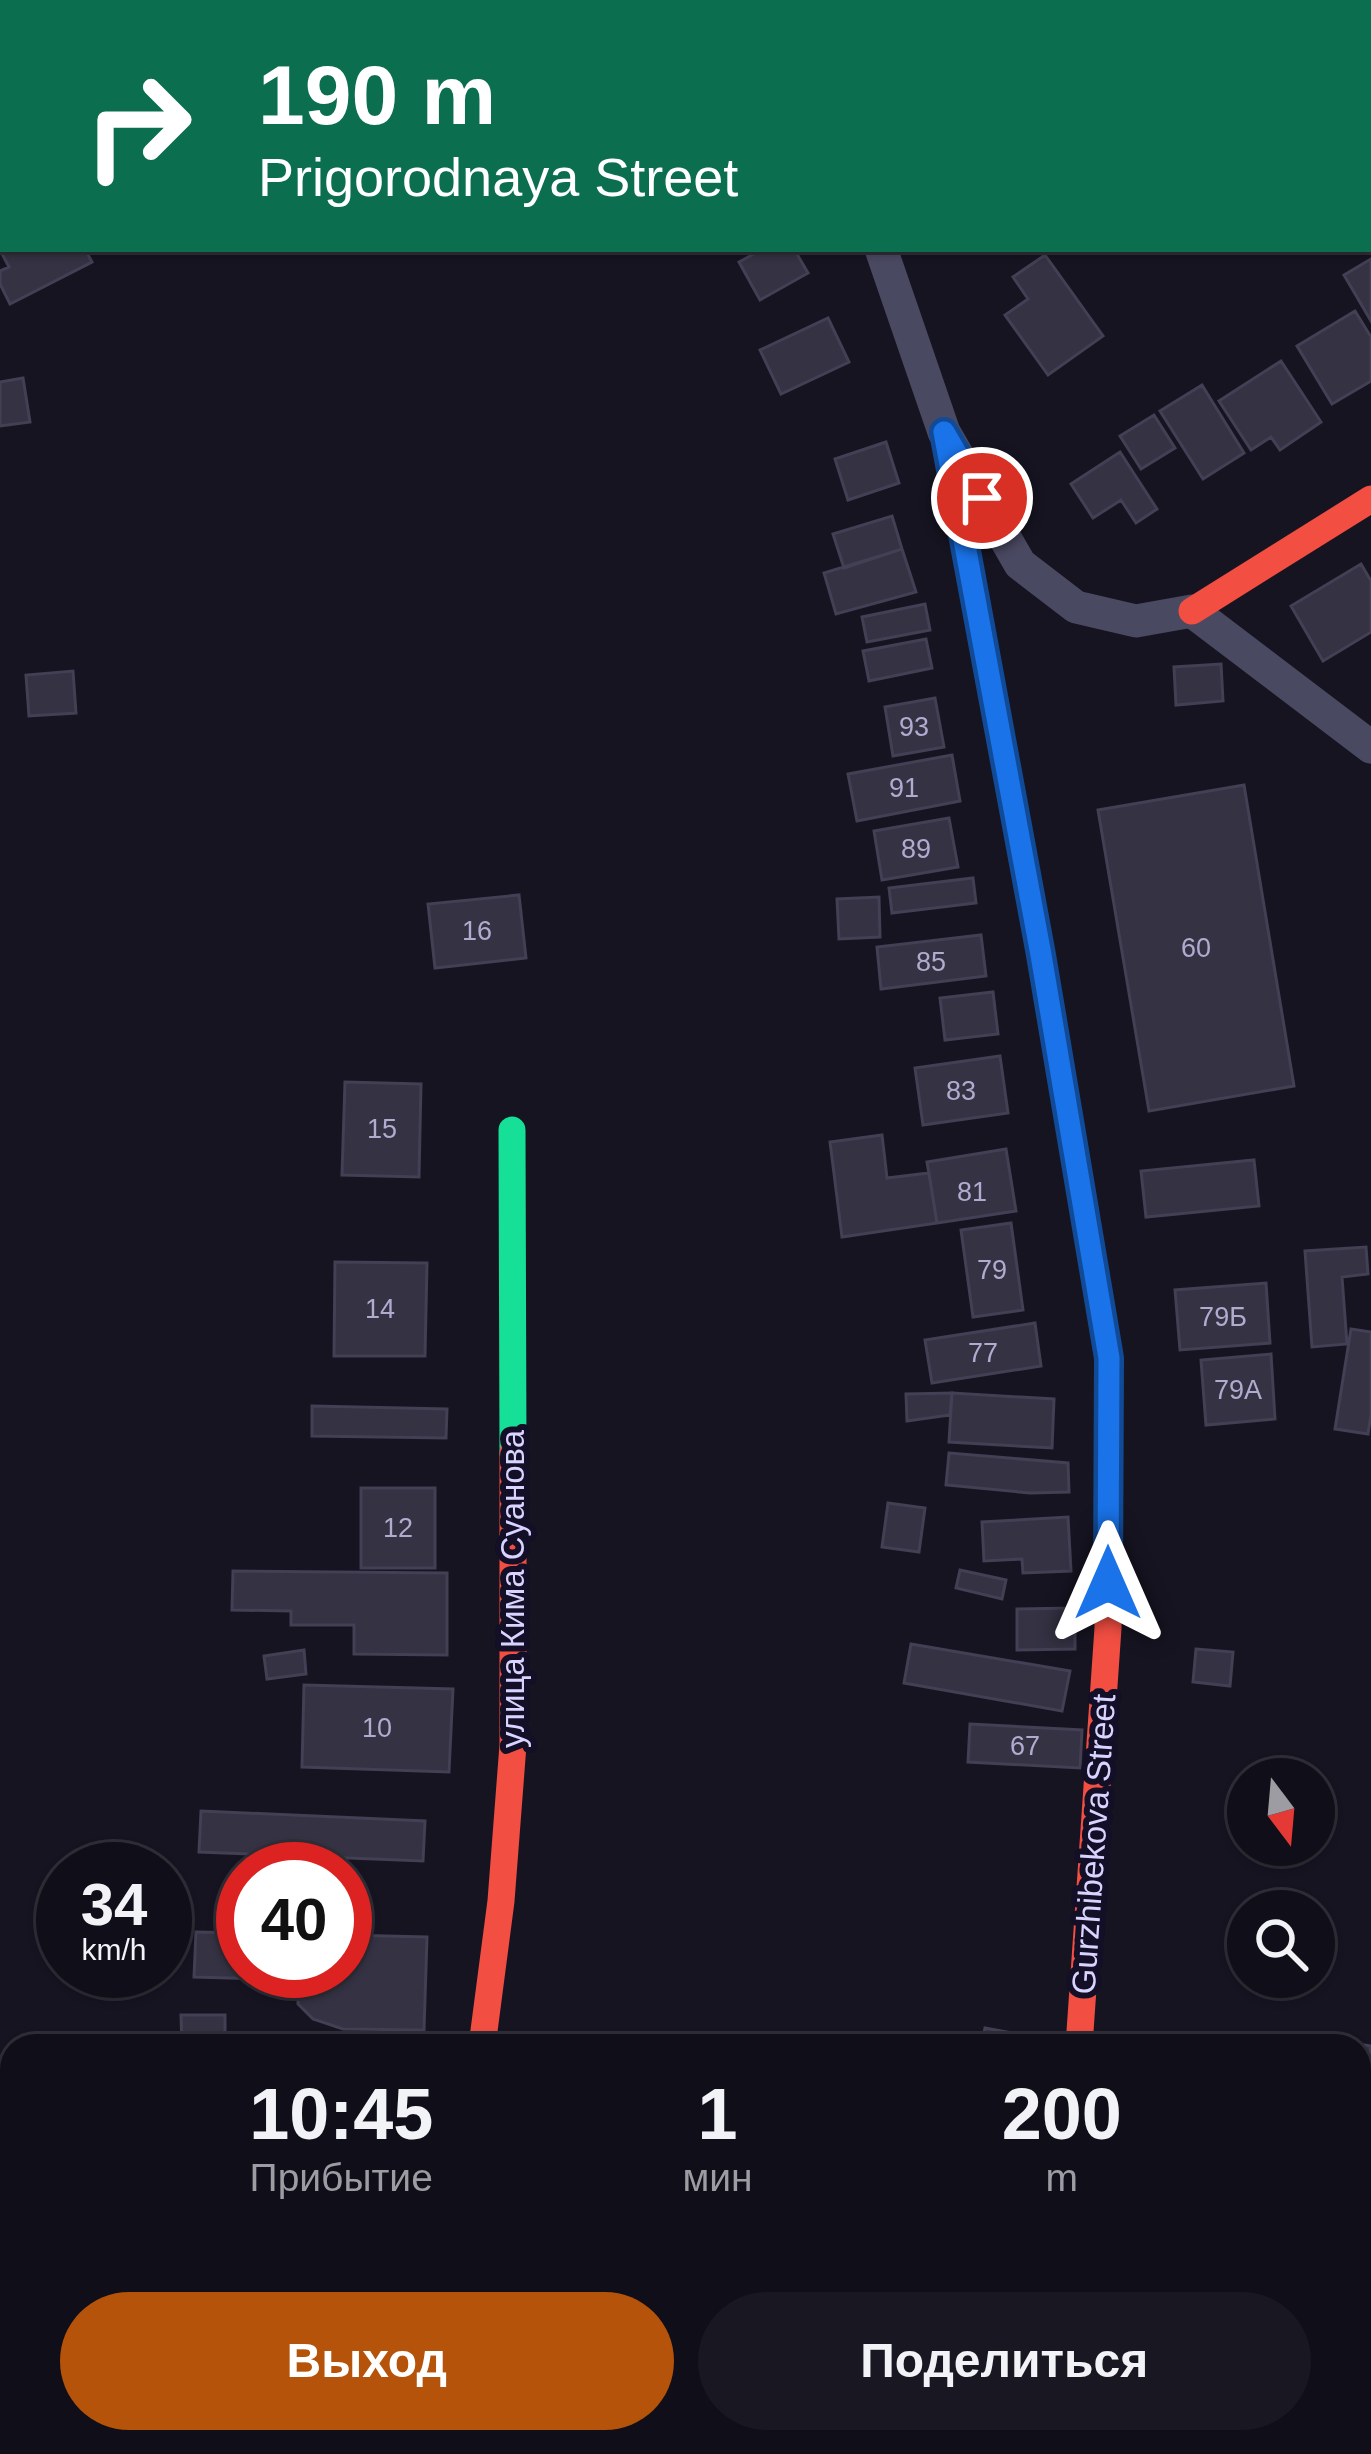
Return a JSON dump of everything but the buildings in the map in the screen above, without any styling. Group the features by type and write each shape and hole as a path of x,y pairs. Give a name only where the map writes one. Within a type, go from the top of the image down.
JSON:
{"street":[{"path":"882,252 944,432 1019,564 1076,608 1136,621 1192,611 1371,499"},
{"name":"Gurzhibekova Street","path":"944,432 1041,955 1109,1358 1108,1628 1080,2034"},
{"path":"1192,611 1371,747"},
{"name":"улица Кима Суанова","path":"484,2034 501,1901 513,1745 512,1130"}],"traffic: fast":[{"path":"944,432 1041,955 1109,1358 1109,1414"},
{"path":"512,1130 513,1453"}],"traffic: jam":[{"path":"1192,611 1371,499"},
{"path":"1080,2034 1108,1628 1109,1414"},
{"path":"484,2034 501,1901 513,1745 513,1453"}],"route":[{"path":"982,498 944,432 1041,955 1109,1358 1108,1583"}]}
